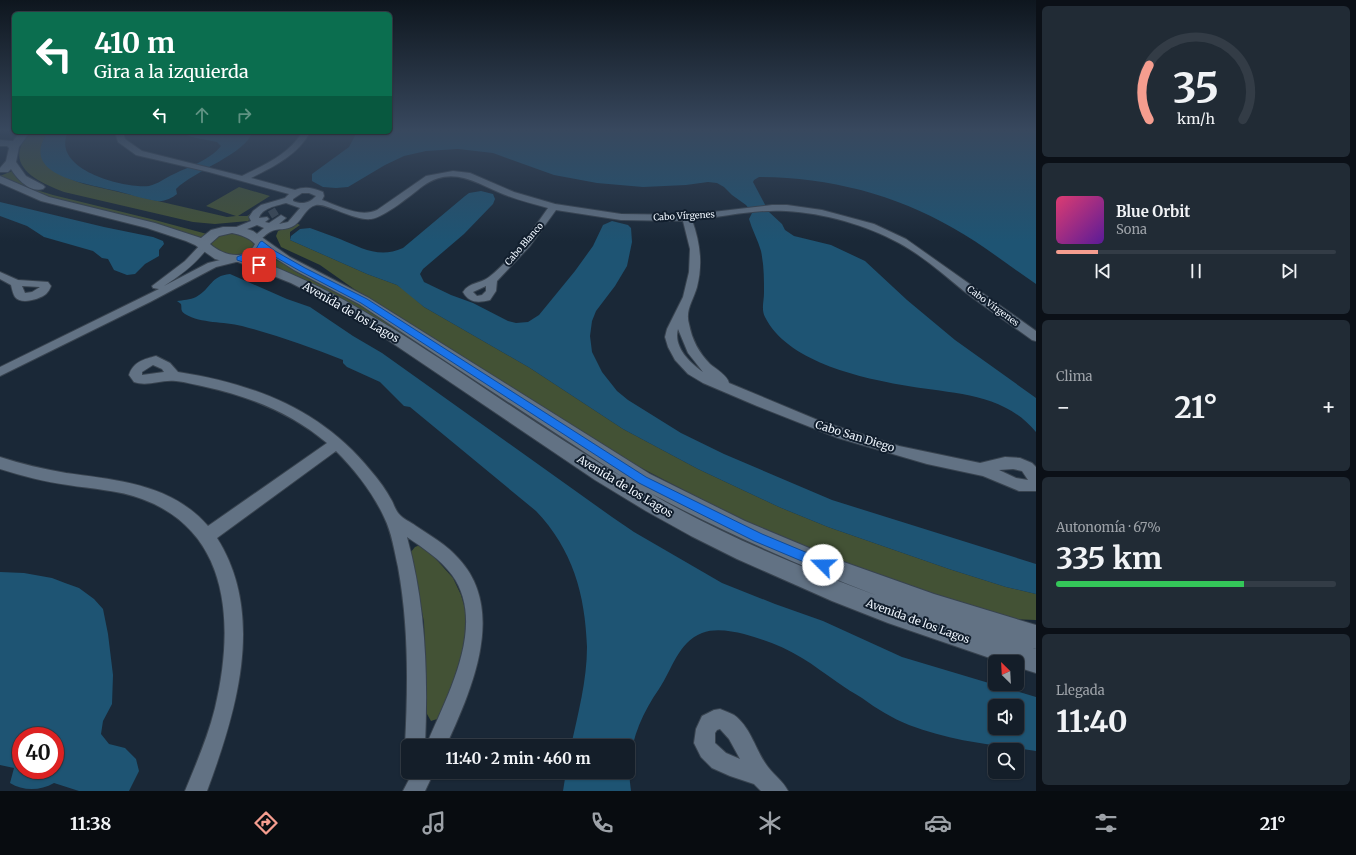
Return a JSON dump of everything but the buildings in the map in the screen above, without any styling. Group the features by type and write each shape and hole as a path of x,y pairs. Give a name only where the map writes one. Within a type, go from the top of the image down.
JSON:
{"street":[{"path":"16,168 22,178 56,194 204,230 231,230"},
{"path":"201,168 246,178 295,193 305,190 317,192 320,196 316,201 303,205 266,207 256,212 254,217 259,222 271,226 284,227 294,222 301,216 303,205"},
{"path":"246,178 262,168"},
{"name":"Cabo Vírgenes","path":"316,201 354,214 357,224 366,225 373,223 380,212 428,178 453,174 467,175 511,194 554,207 621,217 687,218 772,208 787,208 827,214 856,221 890,234 924,254 975,294 1036,337"},
{"path":"0,179 32,195 46,200 132,220 186,237 204,246"},
{"path":"0,372 212,266 238,259 258,251 260,240 280,214 290,205 295,193"},
{"name":"Cabo Blanco","path":"492,280 527,244 554,207"},
{"path":"0,364 142,295 182,268 196,256 209,237 259,222 270,215"},
{"name":"Cabo San Diego","path":"687,218 696,251 694,280 681,315 670,333 671,341 684,364 696,374 711,382 798,418 852,437 948,463 981,469 1025,487 1033,486 1036,482 1030,470 1014,462 1006,462 981,469"},
{"name":"Avenida de los Lagos","path":"231,230 246,232 260,240 273,252 364,301 636,476 673,496 758,538 875,586 971,619 1036,637"},
{"name":"Avenida de los Lagos","path":"204,246 219,257 238,259 280,273 387,331 607,477 653,505 710,535 784,570 846,596 958,637 1036,661"},
{"path":"0,276 16,283"},
{"path":"174,376 221,385 250,393 272,402 310,422 337,442 375,488 393,519 407,572 414,608 417,639 415,739"},
{"path":"207,536 337,442"},
{"path":"0,463 34,473 139,491 175,507 192,520 207,536 220,562 228,590 232,620 233,652 227,698 210,758 196,791"},
{"path":"393,519 433,547 454,565 465,582 472,599 475,620 472,646 459,692 439,739"},
{"path":"760,775 777,791"},
{"path":"413,779 413,791"},
{"path":"413,791 420,779"}],"green space":[{"path":"24,168 51,168 65,177 84,184 227,217 236,216 206,206 239,187 270,196 238,216 247,216 252,213 252,218 248,221 215,224 193,222 64,192 43,183 26,171"},
{"path":"12,171 21,181 33,189 207,234 202,238 30,191 0,176"},
{"path":"296,223 300,225 290,232 290,240 367,274 397,285 424,307 530,368 623,429 698,469 779,507 828,527 949,569 1006,587 1036,594 1036,620 1006,619 873,575 741,520 626,460 354,289 320,265 281,247 276,236 278,231"},
{"path":"231,233 251,238 257,247 242,256 223,254 210,245 210,241 218,235"},
{"path":"265,252 270,257 308,275 364,306 615,468 952,628 765,554 659,501 301,279 254,258"},
{"path":"420,545 426,548 453,578 461,595 466,612 468,632 445,710 437,719 431,721 427,714 424,622 410,553 415,547"}],"water":[{"path":"49,168 82,168 107,180 137,186 149,186 188,168 208,168 184,182 176,189 177,194 162,201 146,199 86,184 59,174"},
{"path":"320,168 380,168 348,187 323,187 312,181 312,174"},
{"path":"534,168 1036,168 1036,284 964,234 931,216 884,197 835,184 809,180 759,177 753,182 769,212 782,224 785,230 794,236 831,245 865,261 907,300 955,340 1036,398 1036,432 1022,419 991,401 974,396 884,382 845,372 806,356 789,345 775,332 764,314 763,262 760,247 749,219 752,213 746,205 717,183 708,182 686,185 643,187 597,183 554,175"},
{"path":"481,191 493,194 495,199 493,204 464,234 423,269 420,274 424,282 451,295 473,303 508,321 516,323 528,322 539,315 575,271 593,246 603,225 612,221 628,225 631,228 632,242 627,266 615,286 596,311 592,321 590,336 592,352 602,372 617,391 628,400 681,433 724,454 832,500 1036,564 1036,594 1006,587 949,569 828,527 779,507 698,469 623,429 530,368 424,307 397,285 367,274 290,240 291,236 300,229 310,228 363,249 378,252 394,251 403,248 469,193"},
{"path":"0,202 153,237 163,241 164,244 159,250 159,256 145,264 135,274 127,275 114,270 108,259 102,258 93,251 44,237 27,226 0,216"},
{"path":"230,274 287,299 310,307 353,336 382,353 634,532 722,583 823,621 902,657 988,683 988,691 1016,691 1036,697 1036,751 1024,749 1024,743 988,744 956,739 909,725 879,710 788,650 767,641 744,634 718,630 707,631 694,637 681,650 664,682 645,712 635,739 573,739 584,684 587,659 586,628 580,591 575,574 568,557 549,526 536,511 410,407 404,406 380,382 347,367 343,363 343,360 267,333 235,324 205,321 183,313 181,304 177,301 196,297 218,277"},
{"path":"0,572 24,573 52,578 79,588 94,599 103,609 113,675 112,704 103,721 101,734 109,744 125,748 136,759 139,771 129,791 79,791 54,783 43,788 26,789 10,783 12,776 12,779 64,779 64,727 12,727 12,768 0,765"},
{"path":"565,779 630,779 631,791 563,791"}],"tunnel":[{"path":"270,215 280,209"}],"route":[{"path":"259,265 239,258 254,254 261,247 262,243 278,255 364,301 642,480 758,538 823,565"}]}
